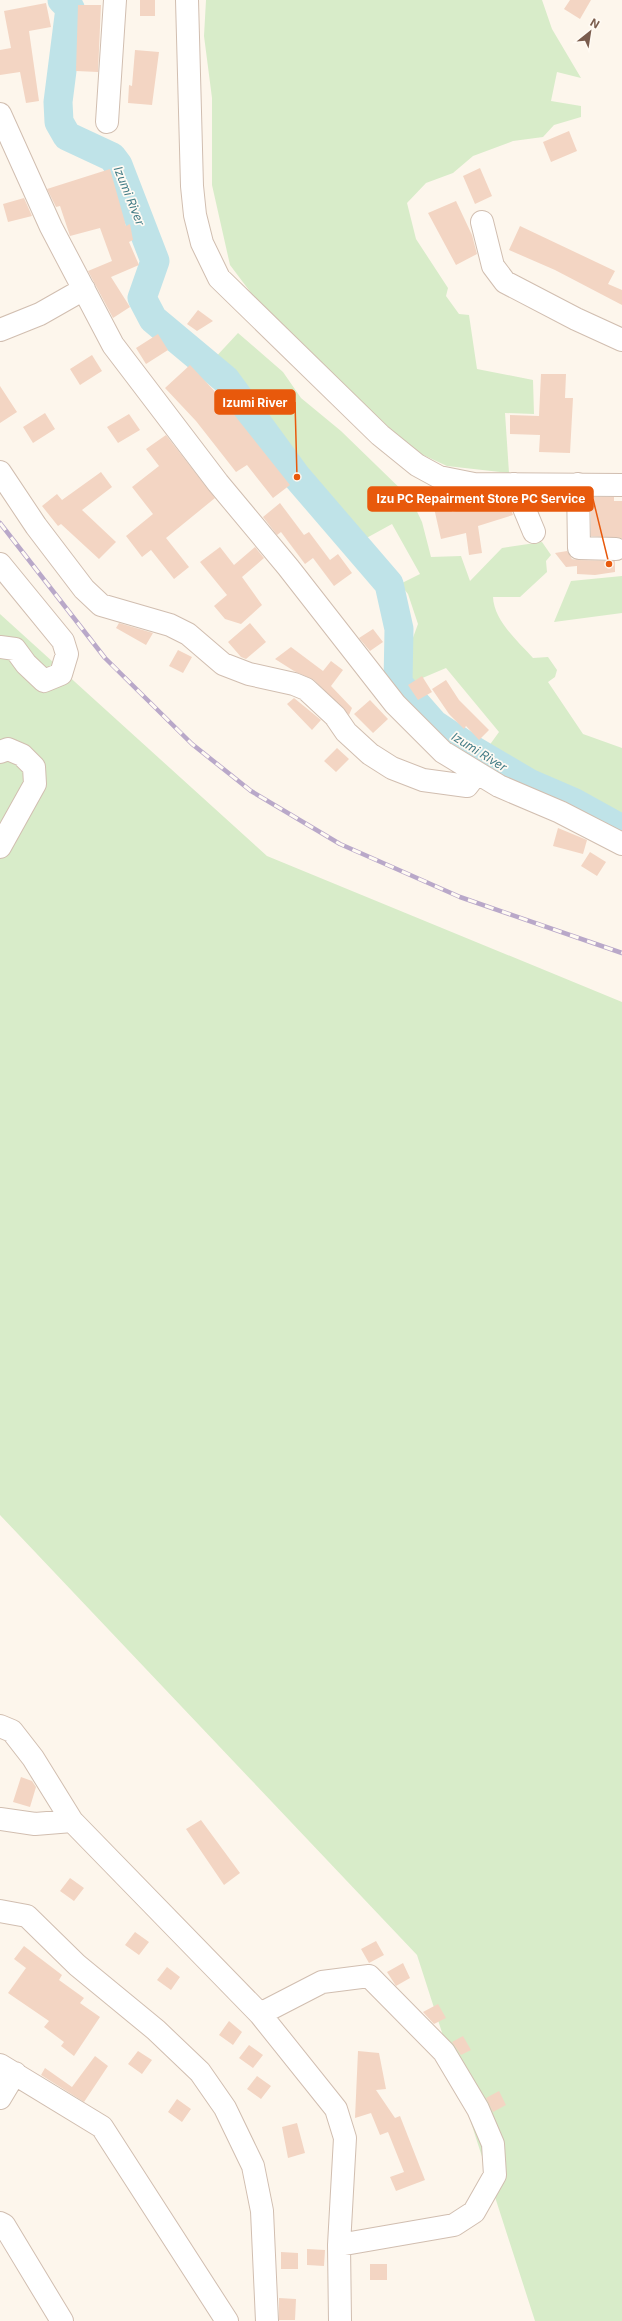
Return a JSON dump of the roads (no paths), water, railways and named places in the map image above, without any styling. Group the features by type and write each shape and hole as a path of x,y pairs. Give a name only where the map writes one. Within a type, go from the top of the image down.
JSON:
{"street":[{"path":"107,122 115,0"},
{"path":"188,0 192,186 195,215 202,243 219,278 358,414 417,465 439,477 474,484 622,485"},
{"path":"0,114 51,227 113,346 218,483 288,567 395,704 443,752 477,773 499,786 560,812 622,844"},
{"path":"482,222 493,266 505,282 576,319 622,340"},
{"path":"0,330 40,314 84,289"},
{"path":"0,472 36,526 84,589 101,605 170,625 188,634 223,664 249,674 294,684 306,690 334,716 346,732 370,754 392,768 423,780 467,786 477,773"},
{"path":"514,484 534,532"},
{"path":"578,484 579,548 616,549"},
{"path":"0,564 63,641 67,654 61,674 44,681 26,664 15,649 0,647"},
{"path":"0,752 8,749 22,755 34,767 35,784 0,847"},
{"path":"0,1726 12,1730 33,1758 72,1821 260,2014 336,2109 345,2138 339,2245 340,2321"},
{"path":"0,1819 35,1824 72,1821"},
{"path":"0,1911 27,1916 77,1964 156,2030 200,2072 225,2108 253,2166 262,2211 267,2321"},
{"path":"260,2014 322,1982 368,1976 444,2052 478,2109 493,2144 495,2175 474,2212 454,2225 339,2245"},
{"path":"0,2098 7,2069 102,2127 227,2321"},
{"path":"0,2223 4,2225 62,2321"}],"waterway":[{"name":"Izumi River","path":"62,0 70,8 58,102 59,122 67,136 112,157 118,165 155,261 142,298 153,319 226,380 297,477 389,584 399,629 398,683 434,724 473,750 529,783 573,802 622,829"}],"railway":[{"path":"0,523 105,658 192,744 251,791 340,844 460,897 622,953"}],"place":[{"name":"Izumi River","path":"297,477"},
{"name":"Izu PC Repairment Store PC Service","path":"609,564"}]}
